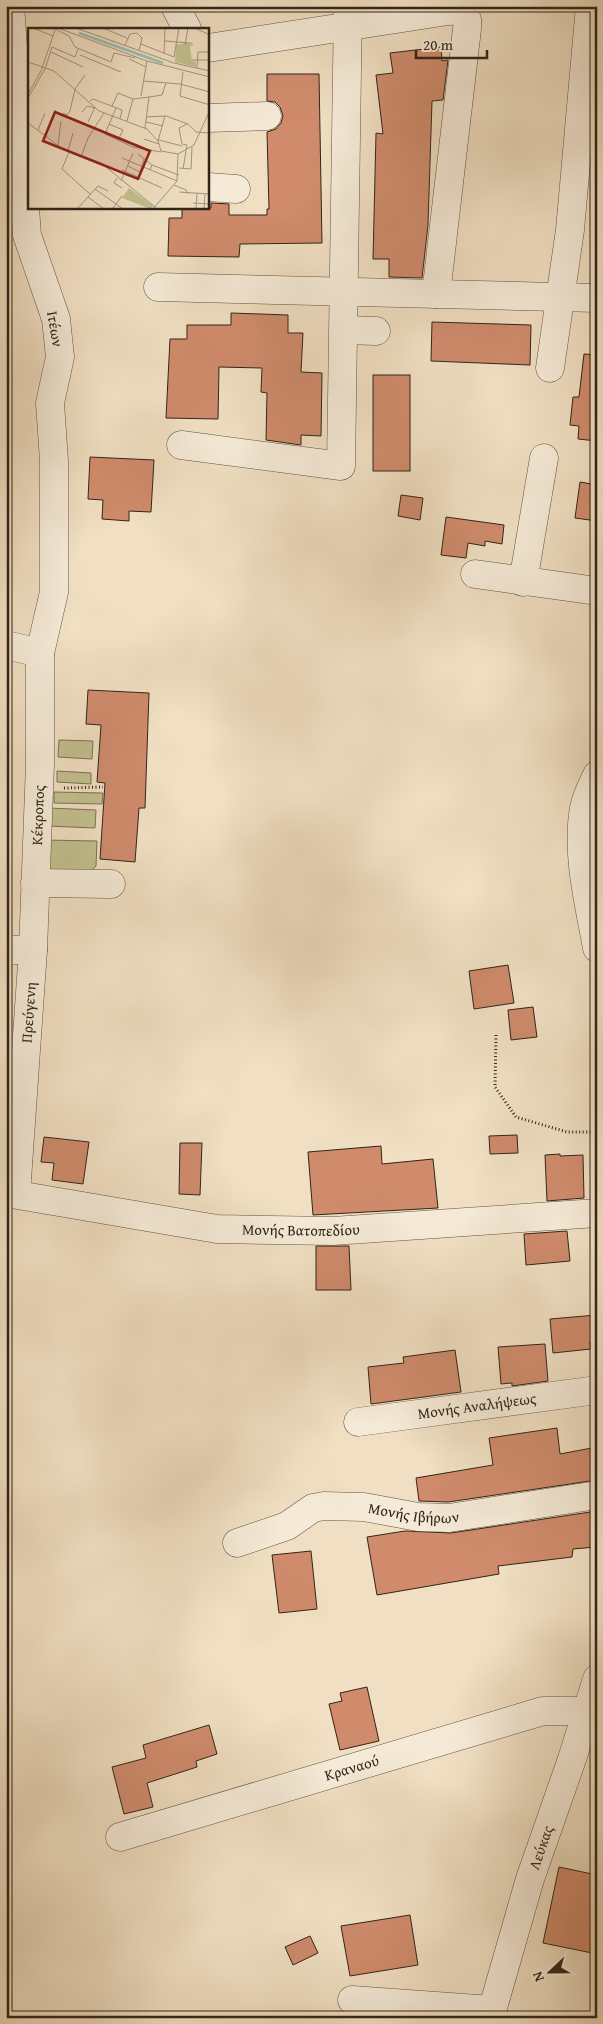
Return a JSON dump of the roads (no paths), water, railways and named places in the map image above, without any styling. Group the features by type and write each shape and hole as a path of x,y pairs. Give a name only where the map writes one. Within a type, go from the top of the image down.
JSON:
{"street":[{"name":"Ιτέων","path":"10,6 27,235 56,319 60,357 50,403 54,461 54,592 40,653"},
{"path":"175,6 186,28"},
{"path":"550,368 570,230 590,6"},
{"path":"209,48 348,16 462,11 468,18 436,294"},
{"path":"181,445 341,466 348,16"},
{"path":"209,118 266,116"},
{"path":"209,186 236,189"},
{"path":"158,287 597,298"},
{"path":"344,330 376,331"},
{"path":"524,582 544,458"},
{"path":"474,574 597,591"},
{"path":"6,645 40,653"},
{"name":"Κέκροπος","path":"33,950 39,788 40,653"},
{"path":"597,775 584,806 582,829 588,896 597,948"},
{"path":"35,883 111,884"},
{"path":"6,950 33,950"},
{"name":"Πρεύγενη","path":"11,1193 33,950"},
{"name":"Μονής Βατοπεδίου","path":"11,1193 217,1229 333,1231 597,1213"},
{"name":"Μονής Αναλήψεως","path":"358,1422 597,1390"},
{"name":"Μονής Ιβήρων","path":"238,1543 287,1526 309,1510 324,1506 364,1507 418,1517 448,1518 597,1496"},
{"name":"Λεύκας","path":"491,2014 530,1879 597,1680"},
{"name":"Κραναού","path":"120,1837 543,1711 588,1711"},
{"path":"352,2000 491,2014"}]}
